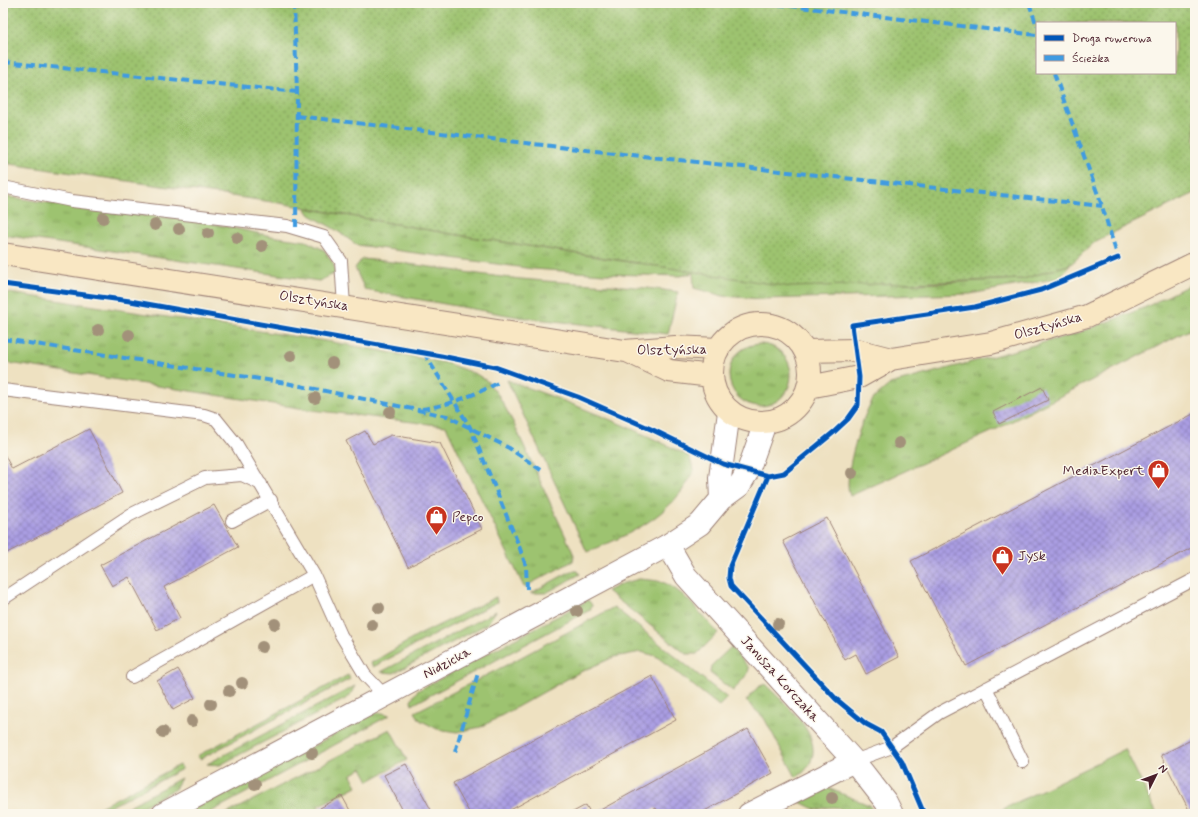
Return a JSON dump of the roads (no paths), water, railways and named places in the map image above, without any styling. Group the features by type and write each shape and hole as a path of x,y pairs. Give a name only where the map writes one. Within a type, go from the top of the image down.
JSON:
{"main road":[{"name":"Olsztyńska","path":"3,254 625,351 675,346 718,349"},
{"name":"Olsztyńska","path":"809,387 859,376 892,360 991,342 1087,316 1195,263"},
{"path":"755,324 770,324 785,329 797,338 806,351 811,369 809,387 803,401 792,412 779,420 765,423 746,420 729,412 720,402 714,390 712,362 718,349 727,337 740,328 755,324"},
{"name":"Olsztyńska","path":"806,351 856,350 892,360"},
{"name":"Olsztyńska","path":"625,351 668,371 712,376"}],"street":[{"path":"721,499 720,478 729,412"},
{"name":"Nidzicka","path":"163,814 668,545 700,524 721,499 739,486 748,471 765,423"},
{"name":"Janusza Korczaka","path":"668,545 686,576 854,761 886,802 892,814"},
{"path":"749,814 854,761"}],"lane":[{"path":"3,187 72,201 287,226 324,237 341,261 344,306"},
{"path":"3,390 204,415 216,420 228,431 271,500 314,575 341,635 365,675 385,696"},
{"path":"3,599 130,515 205,478 242,475 261,484"},
{"path":"232,521 271,500"},
{"path":"132,677 314,575"},
{"path":"854,761 892,747 939,713 1195,578"},
{"path":"986,688 1023,762"}],"place":[{"name":"MediaExpert","path":"1159,490"},
{"name":"Pepco","path":"436,536"},
{"name":"Jysk","path":"1003,576"}]}
